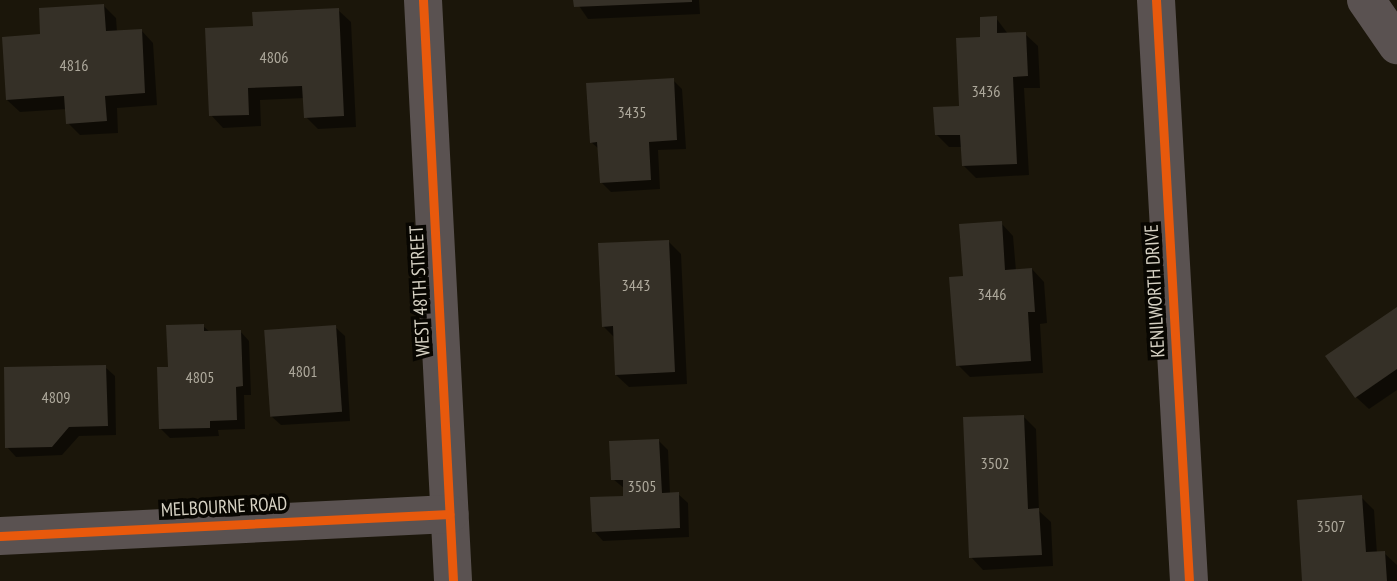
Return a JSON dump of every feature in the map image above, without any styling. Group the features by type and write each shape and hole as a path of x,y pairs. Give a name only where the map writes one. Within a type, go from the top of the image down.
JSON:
{"street":[{"name":"WEST 48TH STREET","path":"423,0 453,581"},
{"name":"KENILWORTH DRIVE","path":"1156,0 1189,581"},
{"path":"1366,0 1397,45"},
{"name":"MELBOURNE ROAD","path":"0,536 449,514"}],"building":[{"path":"573,0 692,0 692,2 574,7"},
{"path":"104,4 106,31 142,29 145,93 105,96 107,121 66,124 64,96 6,100 2,37 40,34 39,8"},
{"path":"339,8 344,116 304,118 302,86 248,88 249,115 209,116 205,28 253,26 252,12"},
{"path":"997,16 997,33 1026,32 1028,76 1013,77 1017,164 962,166 960,135 935,135 933,107 959,106 956,38 980,37 980,17"},
{"path":"674,78 677,140 649,142 651,180 600,183 597,142 590,143 586,83"},
{"path":"1002,221 1005,270 1032,268 1035,312 1028,312 1031,361 956,366 949,277 963,276 959,224"},
{"path":"669,240 675,372 615,375 613,326 602,327 598,243"},
{"path":"1397,307 1397,369 1355,398 1325,356"},
{"path":"204,324 204,331 241,330 243,386 236,387 237,420 210,421 210,428 159,429 157,367 168,367 166,325"},
{"path":"336,325 342,412 270,417 264,330"},
{"path":"106,365 108,426 69,427 52,447 5,448 4,367"},
{"path":"1024,415 1028,509 1039,508 1042,555 969,558 963,417"},
{"path":"659,439 662,493 679,492 680,528 592,532 590,497 623,496 623,480 611,480 609,441"},
{"path":"1362,495 1366,552 1385,551 1387,581 1302,581 1297,500"}],"cycle path":[{"path":"423,0 453,581"},
{"path":"1156,0 1189,581"},
{"path":"0,536 449,514"}]}
